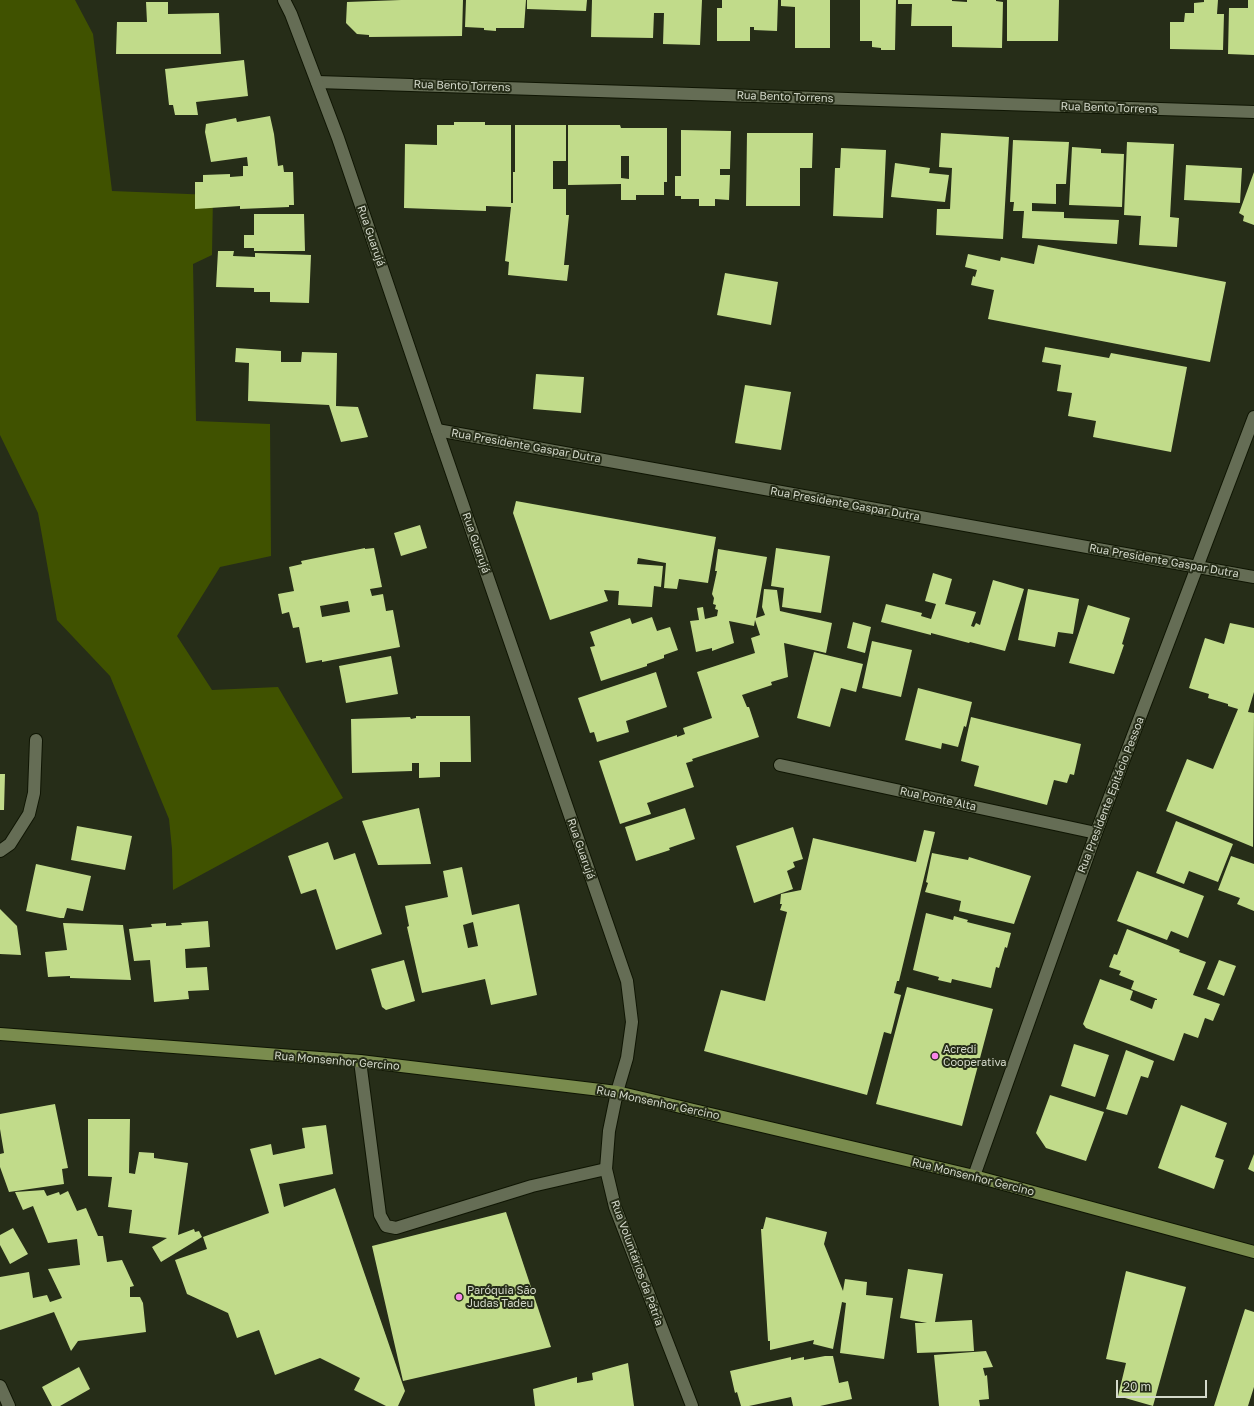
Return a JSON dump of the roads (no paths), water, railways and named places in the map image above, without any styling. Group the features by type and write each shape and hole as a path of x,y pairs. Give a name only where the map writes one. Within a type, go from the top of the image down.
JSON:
{"main road":[{"name":"Rua Monsenhor Gercino","path":"0,1034 360,1061 617,1092 974,1176 1146,1221 1254,1252"}],"street":[{"name":"Rua Guarujá","path":"284,0 291,14 338,138 627,981 632,1022 627,1058 617,1092"},
{"name":"Rua Bento Torrens","path":"317,82 1254,112"},
{"name":"Rua Presidente Epitácio Pessoa","path":"974,1176 1096,833 1254,417"},
{"name":"Rua Presidente Gaspar Dutra","path":"437,430 1254,578"},
{"path":"0,851 10,844 29,814 34,793 36,740"},
{"name":"Rua Ponte Alta","path":"780,765 1096,833"},
{"path":"360,1061 380,1215 386,1226 396,1228 532,1186 606,1170"},
{"name":"Rua Voluntários da Pátria","path":"617,1092 609,1131 606,1170 615,1207 692,1406"},
{"path":"0,1386 9,1406"}],"place":[{"name":"Acredi Cooperativa","path":"935,1056"},
{"name":"Paróquia São Judas Tadeu","path":"459,1297"}]}
